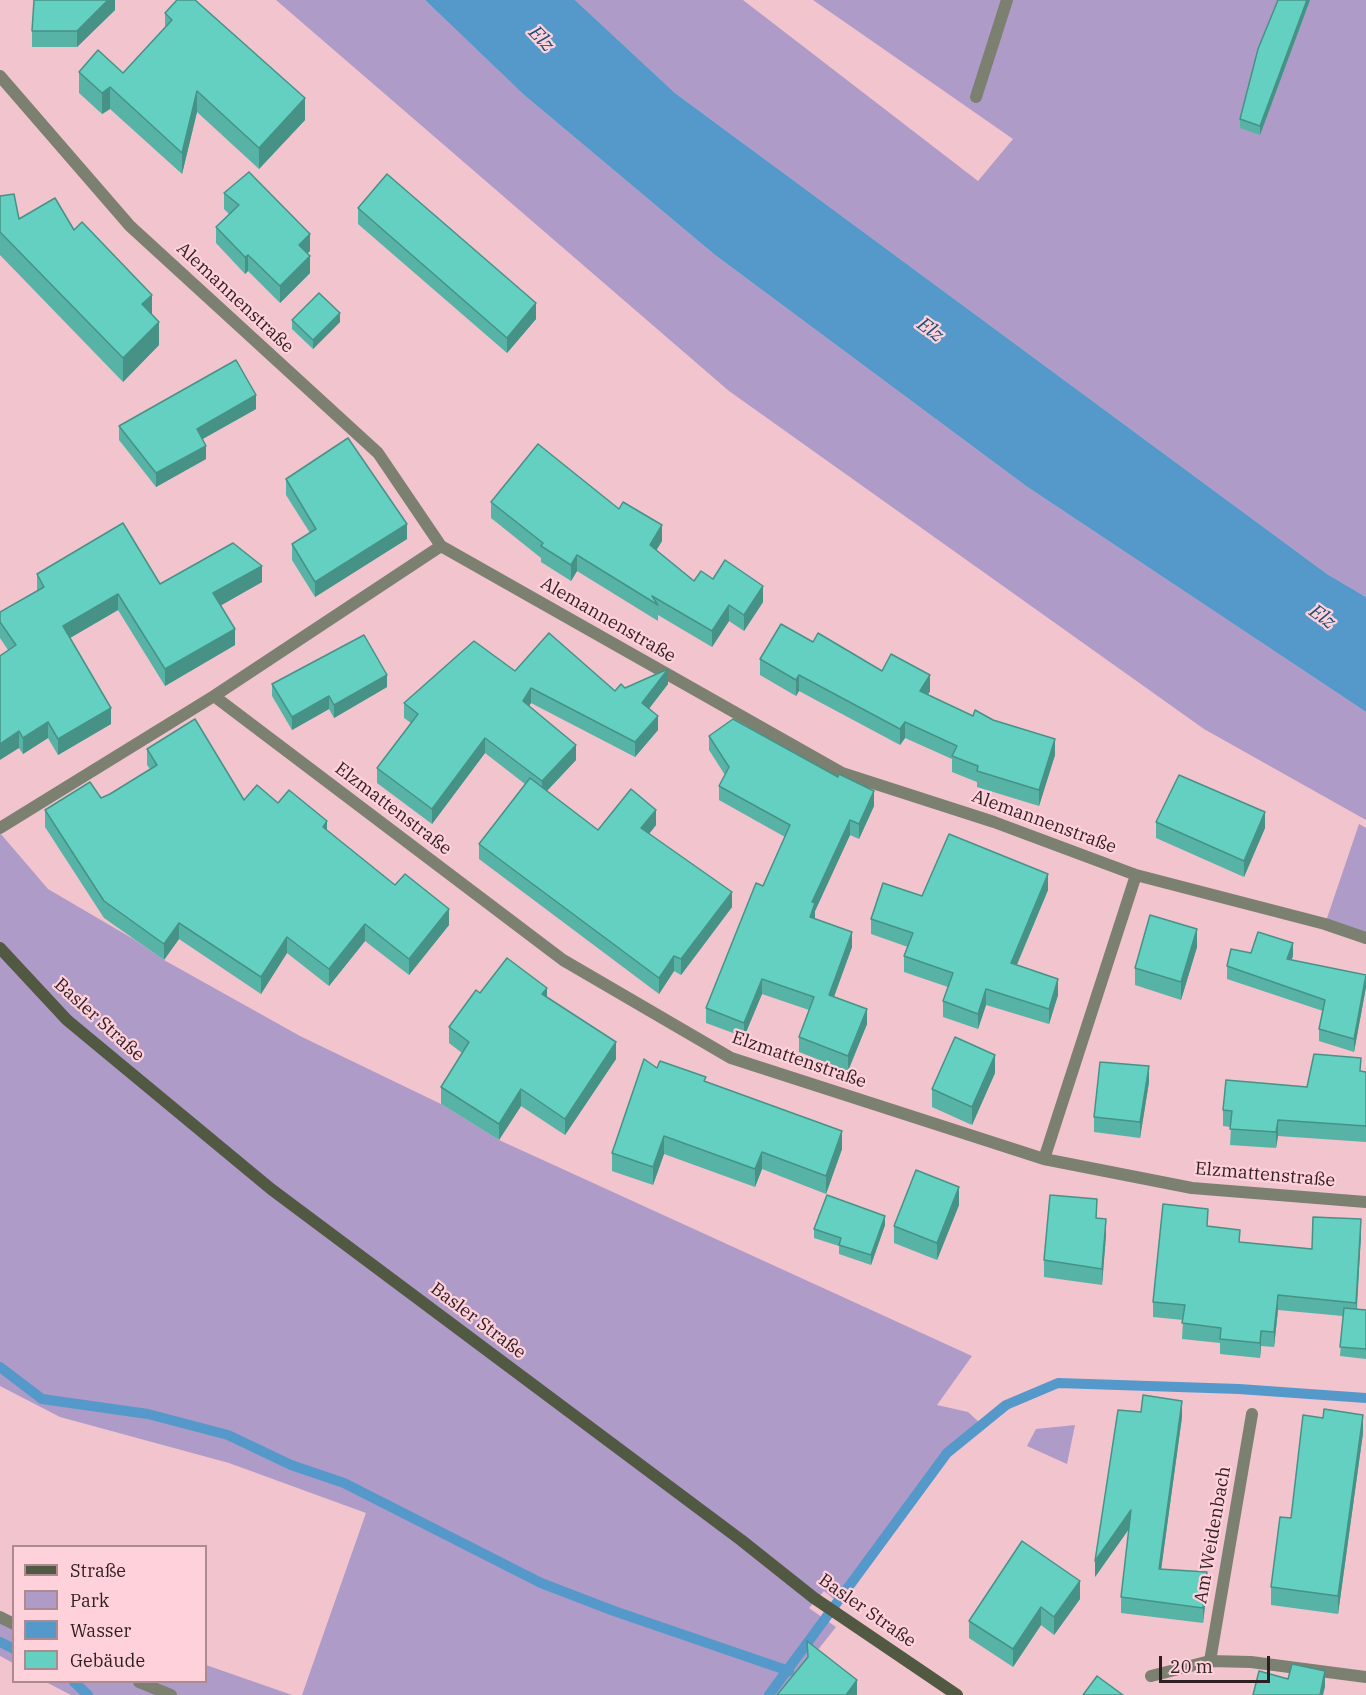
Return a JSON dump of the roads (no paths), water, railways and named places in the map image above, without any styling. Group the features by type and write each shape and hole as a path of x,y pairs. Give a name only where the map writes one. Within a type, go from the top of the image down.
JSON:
{"street":[{"path":"976,97 1007,0"},
{"name":"Alemannenstraße","path":"0,76 130,226 378,453 441,546 842,774 994,822 1136,875 1325,924 1366,938"},
{"path":"0,828 214,696 441,546"},
{"name":"Elzmattenstraße","path":"214,696 563,960 731,1058 1044,1159 1192,1188 1366,1202"},
{"path":"1044,1159 1136,875"},
{"name":"Basler Straße","path":"0,948 67,1020 271,1189 741,1539 814,1598 957,1695"},
{"name":"Am Weidenbach","path":"1210,1661 1252,1414"},
{"path":"1151,1676 1210,1661 1251,1662 1366,1677"},
{"path":"141,1683 171,1695"}],"water":[{"name":"Elz","path":"425,0 575,0 675,93 1327,574 1366,597 1366,712 1026,486 715,255 523,94"}],"waterway":[{"path":"0,1367 42,1399 148,1414 228,1435 291,1465 344,1483 541,1583 614,1611 789,1671"},
{"path":"769,1695 947,1453 1006,1405 1058,1383 1239,1389 1366,1398"},
{"path":"0,1642 12,1648"},
{"path":"75,1683 88,1695"}]}
